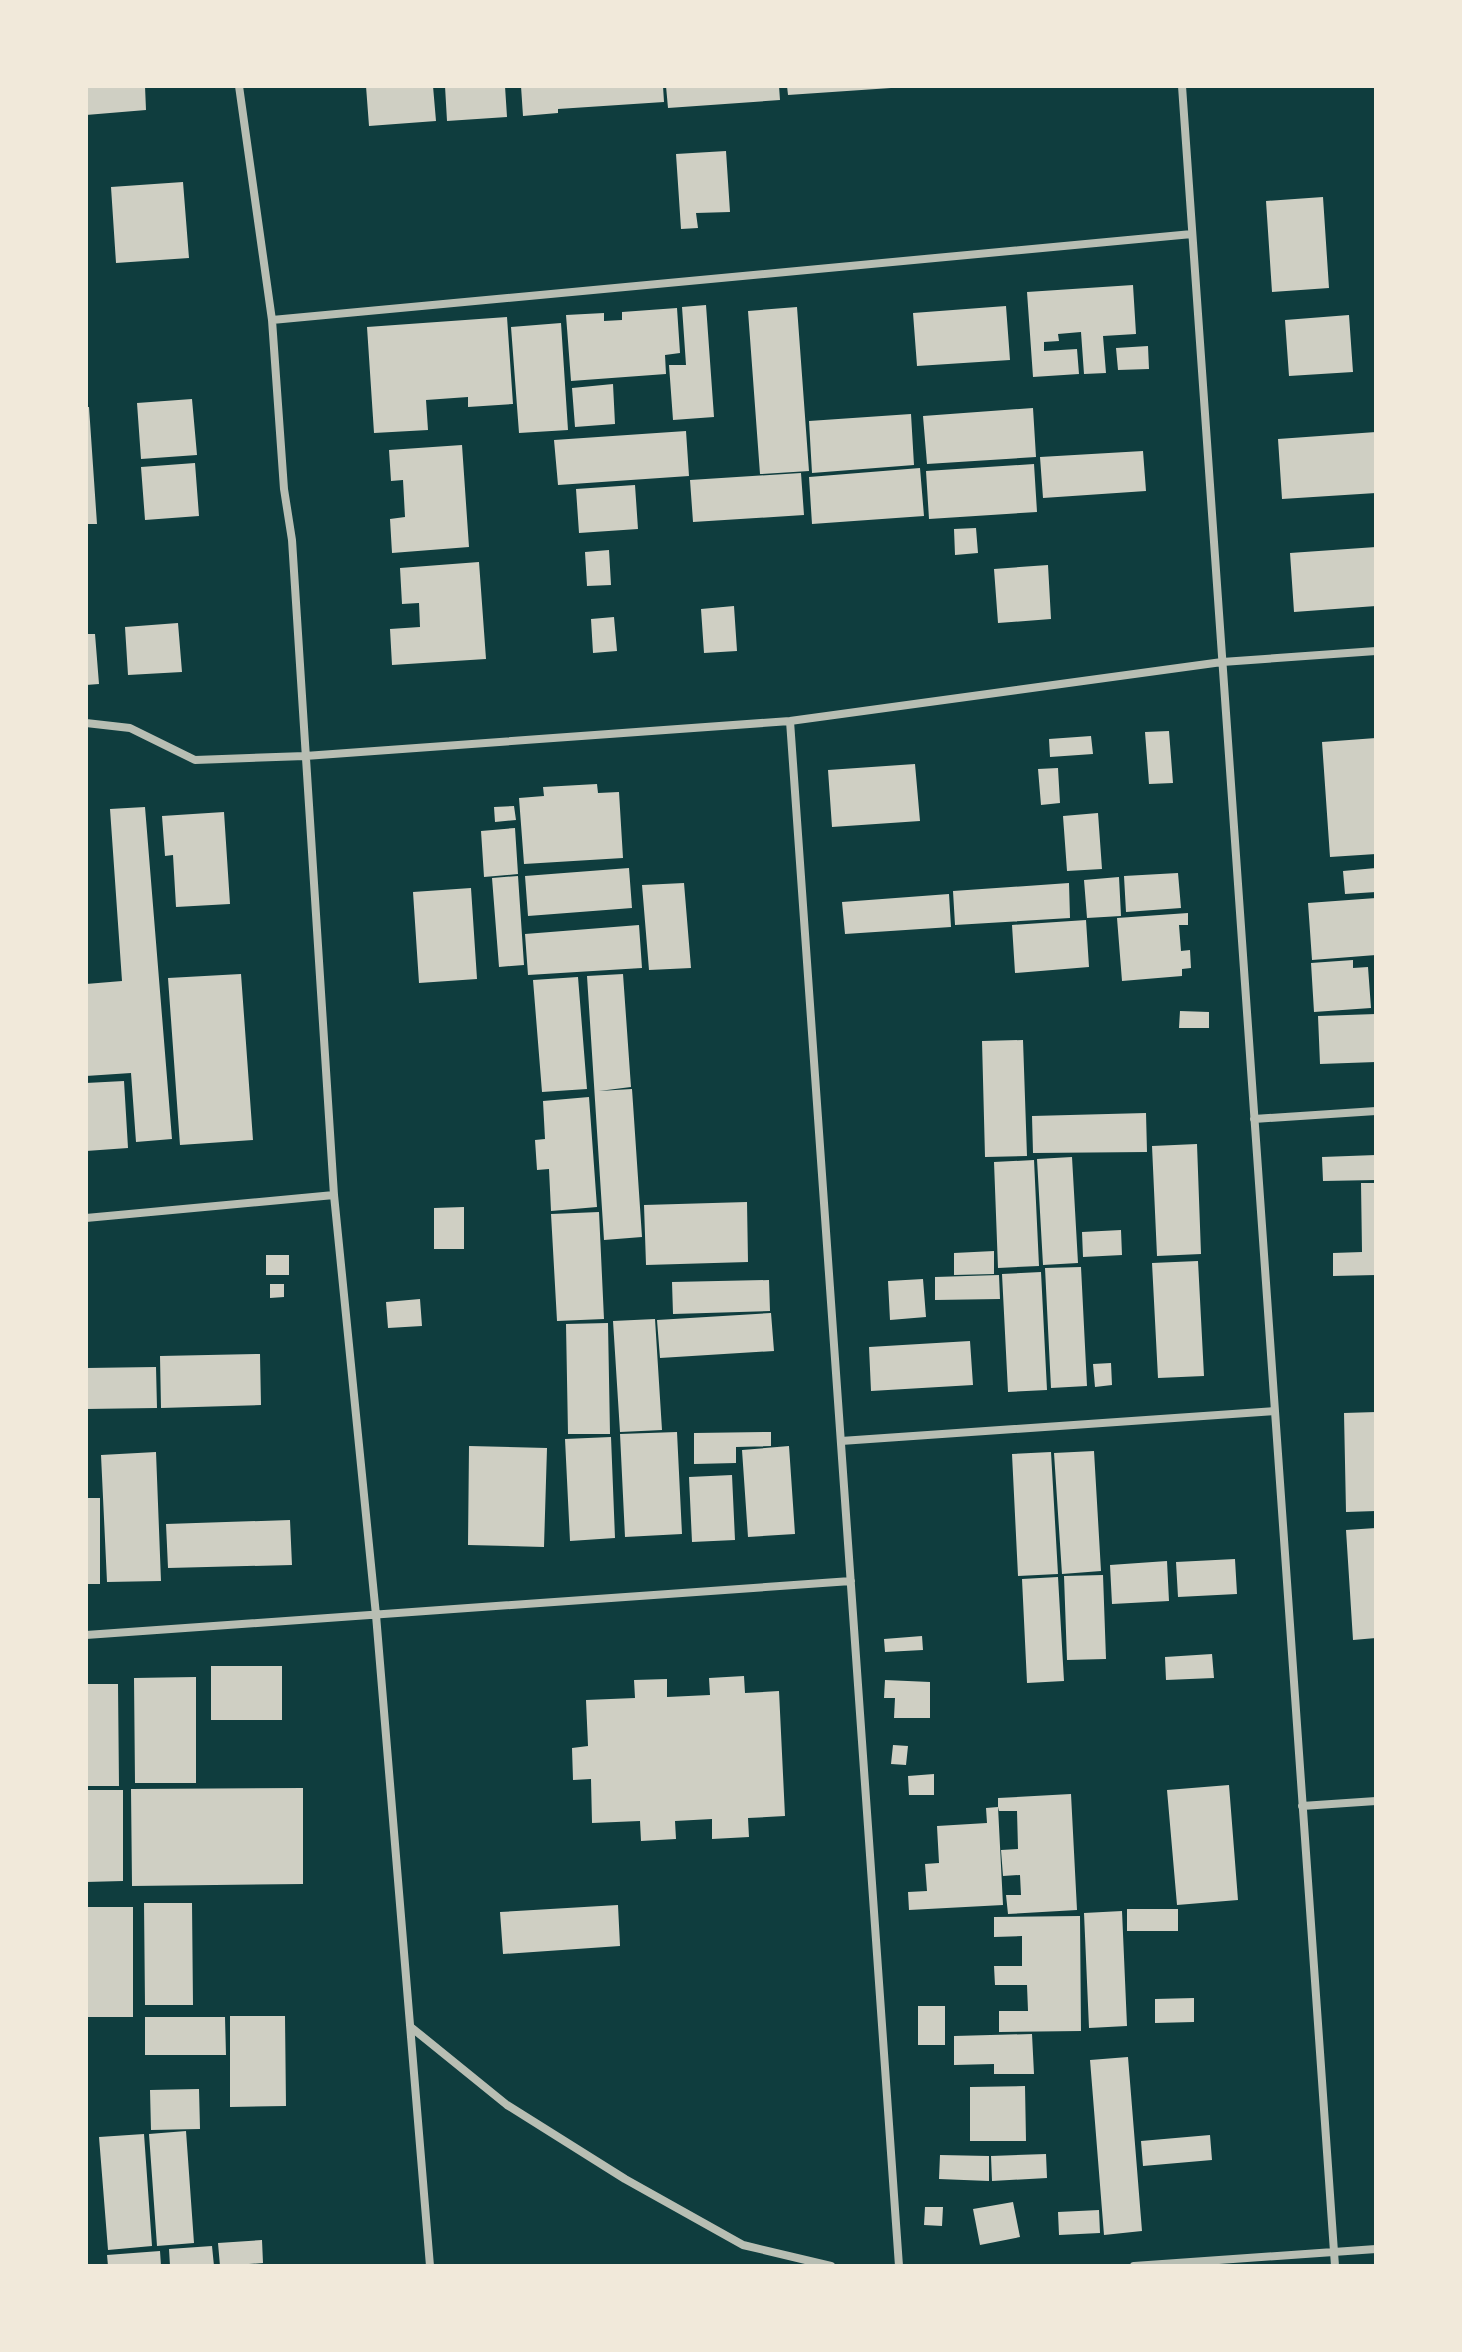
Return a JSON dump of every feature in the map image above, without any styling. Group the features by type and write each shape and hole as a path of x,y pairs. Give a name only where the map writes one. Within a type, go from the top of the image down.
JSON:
{"street":[{"path":"239,86 272,320 284,489 292,540 334,1195 376,1615 430,2266"},
{"path":"1182,86 1335,2266"},
{"path":"272,320 1192,234"},
{"path":"86,723 130,728 195,760 305,756 790,721 1222,662 1376,651"},
{"path":"790,721 899,2266"},
{"path":"1254,1119 1376,1111"},
{"path":"86,1218 334,1195"},
{"path":"841,1441 1275,1411"},
{"path":"86,1635 851,1581"},
{"path":"1302,1806 1376,1801"},
{"path":"412,2028 507,2105 638,2187 743,2245 831,2266"},
{"path":"1134,2266 1376,2249"}],"building":[{"path":"86,86 145,86 146,110 86,115"},
{"path":"366,86 433,86 436,121 369,126"},
{"path":"445,86 505,86 507,117 447,121"},
{"path":"521,86 663,86 664,102 558,109 558,113 523,116"},
{"path":"666,86 779,86 780,100 668,108"},
{"path":"787,86 891,86 891,88 788,95"},
{"path":"726,151 730,212 696,213 698,228 681,229 676,154"},
{"path":"183,182 189,258 116,263 111,187"},
{"path":"1323,197 1329,288 1272,292 1266,201"},
{"path":"1133,285 1136,334 1103,336 1106,373 1084,374 1081,332 1058,334 1059,341 1044,342 1044,351 1077,349 1079,374 1033,377 1027,292"},
{"path":"706,305 714,417 673,420 669,365 686,365 682,307"},
{"path":"1006,306 1010,360 917,366 913,313"},
{"path":"797,307 809,471 760,474 748,311"},
{"path":"677,308 680,353 665,355 666,374 571,381 566,315 604,313 604,321 622,320 622,312"},
{"path":"1349,315 1353,372 1289,376 1285,320"},
{"path":"507,317 513,404 468,407 468,397 426,400 428,430 374,433 367,327"},
{"path":"561,323 568,430 519,433 511,327"},
{"path":"1148,346 1149,369 1118,370 1116,348"},
{"path":"613,384 615,424 575,427 572,388"},
{"path":"192,399 197,455 141,459 137,403"},
{"path":"86,407 89,407 97,524 86,524"},
{"path":"1033,408 1036,457 927,464 923,416"},
{"path":"911,414 914,465 812,473 809,421"},
{"path":"686,431 689,476 558,485 554,440"},
{"path":"1376,432 1376,493 1282,499 1278,439"},
{"path":"462,445 469,547 392,553 390,519 405,517 403,480 391,481 389,450"},
{"path":"1143,451 1146,491 1043,498 1040,457"},
{"path":"195,463 199,516 145,520 141,467"},
{"path":"1034,464 1037,512 929,519 926,471"},
{"path":"920,468 924,516 812,524 809,477"},
{"path":"801,473 804,515 693,522 690,480"},
{"path":"635,485 638,529 579,533 576,489"},
{"path":"976,528 978,553 955,555 954,529"},
{"path":"1376,547 1376,606 1294,612 1290,553"},
{"path":"609,550 611,585 587,586 585,552"},
{"path":"479,562 486,659 392,665 390,629 420,627 419,603 402,604 400,568"},
{"path":"1048,565 1051,619 998,623 994,569"},
{"path":"734,606 737,651 704,653 701,609"},
{"path":"614,617 617,651 593,653 591,619"},
{"path":"178,623 182,672 128,675 125,627"},
{"path":"86,634 95,634 99,684 86,685"},
{"path":"1169,731 1173,783 1149,784 1145,732"},
{"path":"1091,736 1093,754 1050,757 1049,739"},
{"path":"1376,738 1376,854 1330,857 1322,742"},
{"path":"915,764 920,821 832,827 828,770"},
{"path":"1058,768 1060,803 1041,805 1038,769"},
{"path":"597,784 598,793 619,792 623,858 524,864 519,798 544,796 543,787"},
{"path":"514,806 516,820 495,822 494,807"},
{"path":"145,807 172,1139 136,1142 131,1073 86,1076 86,984 122,981 110,809"},
{"path":"224,812 230,904 176,907 173,855 165,856 162,816"},
{"path":"1098,813 1102,869 1067,871 1063,816"},
{"path":"515,828 518,874 484,877 481,831"},
{"path":"629,868 632,908 528,916 525,876"},
{"path":"1376,868 1376,892 1345,894 1343,871"},
{"path":"1178,873 1181,908 1126,912 1124,876"},
{"path":"518,876 524,965 499,967 492,878"},
{"path":"1119,877 1121,916 1087,918 1084,880"},
{"path":"684,883 691,968 649,970 642,885"},
{"path":"1069,883 1070,918 955,925 953,891"},
{"path":"471,888 477,979 419,983 413,892"},
{"path":"949,894 951,927 845,934 842,902"},
{"path":"1376,898 1376,955 1312,960 1308,903"},
{"path":"1188,913 1188,925 1179,925 1181,951 1190,950 1191,968 1182,969 1182,976 1122,981 1117,918"},
{"path":"1086,920 1089,967 1015,973 1012,925"},
{"path":"639,925 642,968 528,975 525,934"},
{"path":"1353,960 1353,968 1368,967 1371,1008 1314,1012 1311,963"},
{"path":"241,974 253,1140 180,1145 168,978"},
{"path":"623,974 631,1087 599,1091 632,1089 642,1237 604,1240 587,976"},
{"path":"578,977 587,1089 542,1092 533,980"},
{"path":"1180,1011 1209,1012 1209,1028 1179,1028"},
{"path":"1376,1014 1376,1062 1320,1064 1318,1016"},
{"path":"1023,1040 1027,1156 985,1157 982,1041"},
{"path":"124,1081 128,1148 86,1151 86,1083"},
{"path":"589,1097 597,1207 551,1211 549,1169 537,1170 535,1140 545,1139 543,1101"},
{"path":"1146,1113 1147,1152 1033,1153 1032,1116"},
{"path":"1197,1144 1201,1254 1157,1256 1152,1146"},
{"path":"1376,1155 1376,1180 1323,1181 1322,1157"},
{"path":"1072,1157 1078,1263 1043,1265 1037,1159"},
{"path":"1034,1160 1039,1266 998,1268 994,1162"},
{"path":"1361,1183 1376,1183 1376,1275 1333,1276 1333,1253 1362,1252"},
{"path":"747,1202 748,1262 646,1265 644,1205"},
{"path":"464,1207 464,1249 434,1249 434,1208"},
{"path":"599,1212 604,1319 557,1321 551,1214"},
{"path":"1121,1230 1122,1255 1083,1257 1082,1232"},
{"path":"994,1251 994,1274 954,1275 954,1253"},
{"path":"266,1255 289,1255 289,1275 266,1275"},
{"path":"1198,1261 1204,1376 1158,1378 1152,1263"},
{"path":"1081,1267 1087,1386 1051,1388 1045,1268"},
{"path":"1041,1272 1047,1390 1008,1392 1002,1274"},
{"path":"999,1275 1000,1299 935,1300 935,1277"},
{"path":"923,1279 926,1317 890,1320 888,1281"},
{"path":"769,1280 770,1311 673,1314 672,1282"},
{"path":"270,1284 284,1284 284,1297 270,1298"},
{"path":"420,1299 422,1326 388,1328 386,1302"},
{"path":"771,1313 774,1351 660,1358 657,1320"},
{"path":"655,1319 662,1430 620,1432 613,1321"},
{"path":"608,1323 610,1434 568,1434 566,1324"},
{"path":"970,1341 973,1385 871,1391 869,1347"},
{"path":"260,1354 261,1405 161,1408 160,1356"},
{"path":"1111,1363 1112,1385 1095,1387 1093,1364"},
{"path":"156,1367 157,1408 86,1409 86,1368"},
{"path":"1376,1412 1376,1511 1346,1512 1344,1413"},
{"path":"677,1432 682,1534 625,1537 620,1434"},
{"path":"771,1432 771,1446 736,1447 736,1463 694,1464 694,1433"},
{"path":"611,1437 615,1538 570,1541 565,1439"},
{"path":"469,1446 547,1448 544,1547 468,1545"},
{"path":"789,1446 795,1534 748,1537 742,1450"},
{"path":"1094,1451 1101,1571 1062,1574 1054,1453"},
{"path":"156,1452 161,1581 107,1582 101,1455"},
{"path":"1051,1452 1058,1574 1018,1576 1012,1454"},
{"path":"732,1475 735,1540 692,1542 689,1477"},
{"path":"86,1498 100,1498 100,1584 86,1584"},
{"path":"290,1520 292,1565 168,1568 166,1524"},
{"path":"1376,1528 1376,1638 1353,1640 1346,1530"},
{"path":"1235,1559 1237,1594 1178,1597 1176,1562"},
{"path":"1167,1561 1169,1601 1112,1604 1110,1565"},
{"path":"1103,1575 1106,1659 1067,1660 1064,1576"},
{"path":"1058,1577 1064,1681 1027,1683 1022,1579"},
{"path":"922,1636 923,1650 885,1652 884,1639"},
{"path":"1212,1654 1214,1678 1166,1680 1165,1657"},
{"path":"211,1666 282,1666 282,1720 211,1720"},
{"path":"744,1676 745,1693 779,1691 785,1816 748,1818 749,1837 712,1839 712,1819 675,1821 676,1839 641,1841 640,1821 592,1823 591,1779 573,1780 572,1748 588,1746 586,1700 635,1698 634,1680 667,1679 667,1697 710,1695 709,1678"},
{"path":"196,1677 196,1783 135,1783 134,1678"},
{"path":"885,1680 930,1682 930,1718 894,1718 895,1698 884,1698"},
{"path":"86,1684 118,1684 119,1786 86,1786"},
{"path":"893,1745 908,1746 906,1765 891,1764"},
{"path":"934,1774 934,1795 909,1795 908,1776"},
{"path":"1229,1785 1238,1900 1177,1905 1167,1790"},
{"path":"303,1788 303,1884 132,1886 131,1789"},
{"path":"86,1790 123,1790 123,1881 86,1882"},
{"path":"1071,1794 1077,1910 1008,1914 1006,1895 1021,1895 1020,1875 1003,1876 1001,1850 1018,1849 1017,1811 999,1811 998,1798"},
{"path":"998,1807 1003,1905 909,1910 908,1892 927,1891 925,1864 939,1863 937,1826 987,1823 986,1808"},
{"path":"144,1903 192,1903 193,2005 145,2005"},
{"path":"618,1905 620,1946 503,1954 500,1912"},
{"path":"86,1907 133,1907 133,2017 86,2017"},
{"path":"1127,1909 1178,1909 1178,1931 1127,1931"},
{"path":"1122,1911 1127,2026 1089,2028 1084,1913"},
{"path":"1080,1916 1081,2031 999,2032 999,2011 1028,2011 1027,1985 995,1985 994,1966 1022,1966 1022,1936 994,1937 994,1917"},
{"path":"1194,1998 1194,2022 1155,2023 1155,1999"},
{"path":"918,2006 945,2006 945,2045 918,2045"},
{"path":"230,2016 285,2016 286,2106 230,2107"},
{"path":"145,2017 225,2017 226,2055 145,2055"},
{"path":"1032,2034 1034,2074 994,2074 994,2064 954,2065 954,2036"},
{"path":"1128,2057 1142,2231 1104,2235 1090,2060"},
{"path":"1025,2086 1026,2141 970,2141 970,2087"},
{"path":"199,2089 200,2129 151,2130 150,2090"},
{"path":"186,2131 194,2243 157,2246 149,2134"},
{"path":"144,2134 152,2246 108,2250 99,2137"},
{"path":"1210,2135 1212,2160 1143,2166 1141,2141"},
{"path":"1046,2154 1047,2178 992,2181 991,2156"},
{"path":"940,2155 989,2156 989,2181 939,2179"},
{"path":"1013,2202 1020,2237 980,2245 973,2209"},
{"path":"925,2207 943,2207 942,2226 924,2225"},
{"path":"1099,2210 1100,2233 1059,2235 1058,2212"},
{"path":"262,2240 263,2263 220,2266 218,2243"},
{"path":"212,2246 214,2266 170,2266 169,2249"},
{"path":"160,2251 161,2266 108,2266 107,2255"}]}
